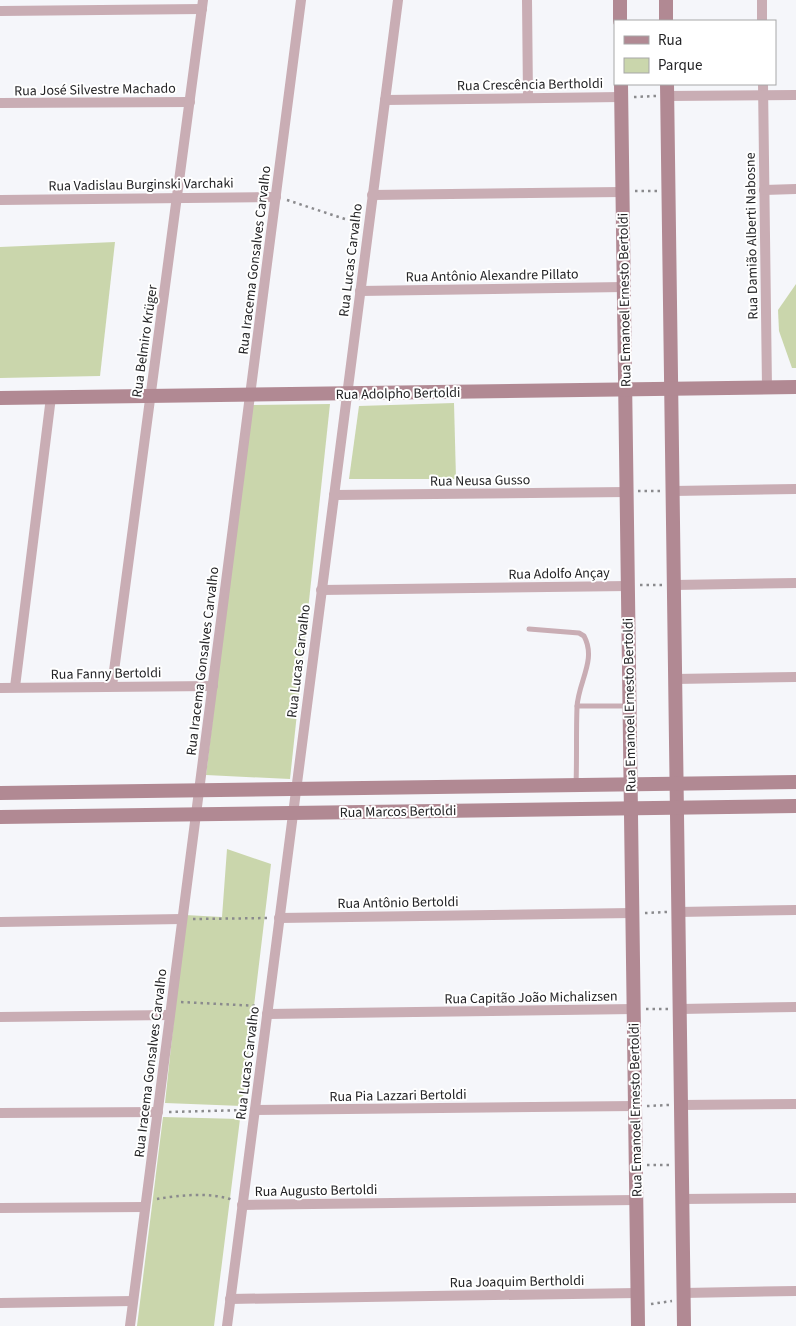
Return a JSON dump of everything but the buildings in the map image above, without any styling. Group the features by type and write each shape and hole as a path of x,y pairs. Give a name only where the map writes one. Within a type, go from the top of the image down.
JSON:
{"street":[{"name":"Rua Iracema Gonsalves Carvalho","path":"130,1326 301,0"},
{"name":"Rua Lucas Carvalho","path":"227,1326 398,0"},
{"path":"527,0 528,98"},
{"path":"620,0 620,20"},
{"path":"666,0 666,20"},
{"path":"762,0 762,20"},
{"path":"0,11 203,5"},
{"name":"Rua Belmiro Krüger","path":"112,686 203,5"},
{"name":"Rua Damião Alberti Nabosne","path":"763,85 767,388"},
{"name":"Rua Crescência Bertholdi","path":"385,100 528,98 621,90"},
{"name":"Rua Emanoel Ernesto Bertoldi","path":"621,90 638,1326"},
{"path":"684,1326 667,90 796,95"},
{"name":"Rua José Silvestre Machado","path":"0,103 190,102"},
{"path":"764,190 796,190"},
{"path":"372,194 622,192"},
{"name":"Rua Vadislau Burginski Varchaki","path":"0,200 276,196"},
{"name":"Rua Antônio Alexandre Pillato","path":"360,291 624,287"},
{"name":"Rua Adolpho Bertoldi","path":"0,398 796,387"},
{"path":"15,688 52,398"},
{"path":"673,491 796,489"},
{"name":"Rua Neusa Gusso","path":"334,495 626,492"},
{"path":"674,585 796,583"},
{"name":"Rua Adolfo Ançay","path":"322,590 628,586"},
{"path":"675,679 796,677"},
{"name":"Rua Fanny Bertoldi","path":"0,688 213,686"},
{"name":"Rua Marcos Bertoldi","path":"0,793 796,782"},
{"name":"Rua Marcos Bertoldi","path":"0,817 796,806"},
{"path":"678,912 796,910"},
{"name":"Rua Antônio Bertoldi","path":"279,918 632,913"},
{"path":"0,922 182,919"},
{"path":"680,1009 796,1008"},
{"name":"Rua Capitão João Michalizsen","path":"267,1010 634,1009"},
{"path":"0,1017 170,1015"},
{"path":"681,1105 796,1104"},
{"name":"Rua Pia Lazzari Bertoldi","path":"254,1110 635,1106"},
{"path":"0,1113 158,1112"},
{"path":"682,1199 796,1198"},
{"name":"Rua Augusto Bertoldi","path":"242,1205 636,1200"},
{"path":"0,1208 145,1207"},
{"path":"683,1293 796,1291"},
{"name":"Rua Joaquim Bertholdi","path":"230,1300 637,1293"},
{"path":"0,1303 133,1302"}],"lane":[{"path":"529,629 578,633 584,636 589,649 589,662 577,706 576,785"},
{"path":"577,706 629,706"}],"path":[{"name":"Rua Crescência Bertholdi","path":"621,90 667,90"},
{"path":"622,192 669,190"},
{"path":"276,196 368,227"},
{"path":"626,492 673,491"},
{"name":"Rua Adolfo Ançay","path":"628,586 674,585"},
{"path":"632,913 678,912"},
{"path":"182,919 279,918"},
{"path":"172,1001 267,1010"},
{"name":"Rua Capitão João Michalizsen","path":"634,1009 680,1009"},
{"path":"635,1106 681,1105"},
{"path":"158,1112 254,1110"},
{"path":"636,1165 682,1165"},
{"name":"Rua Augusto Bertoldi","path":"145,1207 157,1199 172,1196 220,1196 242,1205"},
{"path":"637,1293 646,1304 656,1304 674,1301 683,1293"}],"green space":[{"path":"115,242 100,376 0,378 0,247"},
{"path":"796,284 796,368 792,368 779,331 778,310"},
{"path":"454,403 456,479 349,479 359,406"},
{"path":"330,404 290,779 206,775 250,405"},
{"path":"227,849 271,864 242,1106 165,1103 185,915 222,917"},
{"path":"163,1117 240,1119 214,1326 137,1326"}]}
